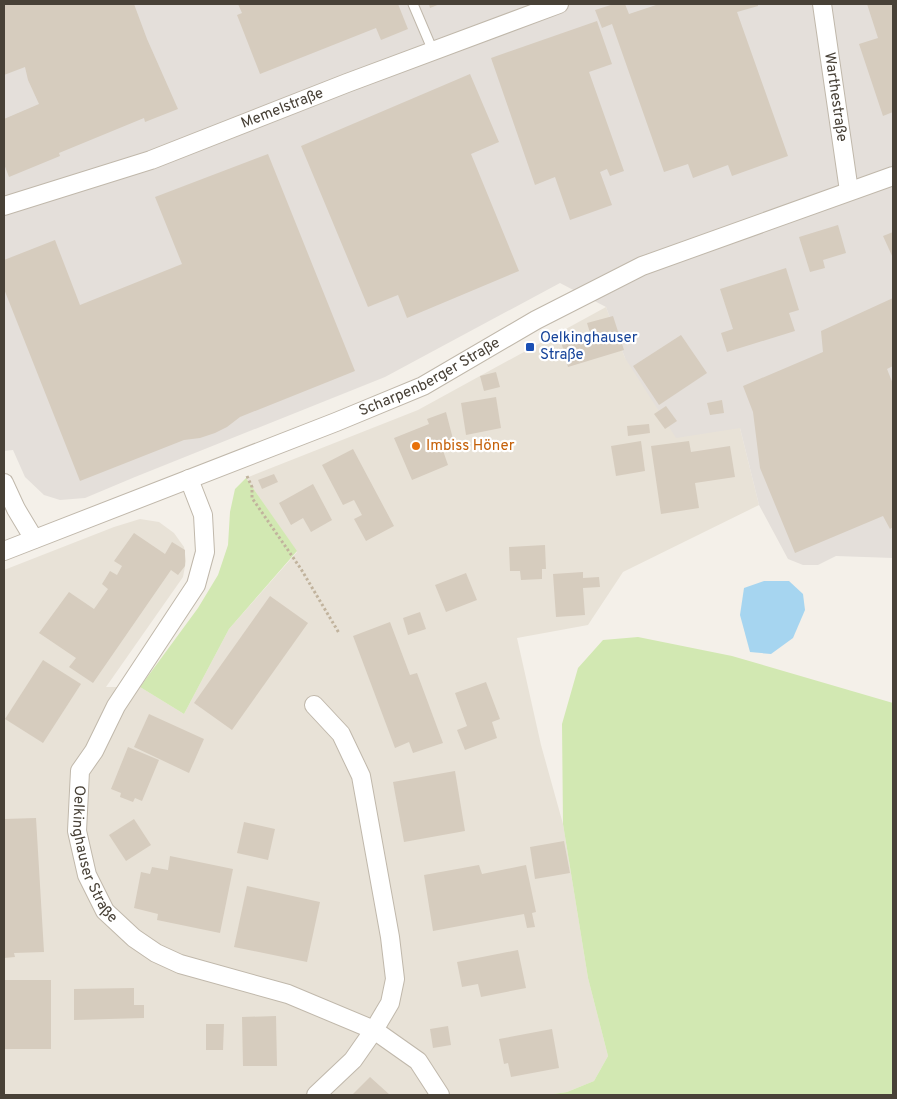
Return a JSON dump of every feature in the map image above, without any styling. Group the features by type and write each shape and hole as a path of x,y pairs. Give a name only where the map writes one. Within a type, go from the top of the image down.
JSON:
{"street":[{"name":"Memelstraße","path":"4,206 151,160 347,83 560,4"},
{"name":"Warthestraße","path":"822,4 849,191"},
{"name":"Scharpenberger Straße","path":"4,551 336,422 423,386 536,320 642,266 893,176"},
{"name":"Oelkinghauser Straße","path":"189,479 203,514 205,552 196,585 116,706 94,751 80,771 77,831 87,875 106,911 134,938 156,953 180,964 288,994 374,1030 418,1061 440,1095"},
{"path":"4,483 16,509 34,539"},
{"path":"314,705 341,734 361,776 390,937 395,979 390,1003 374,1030 353,1060 316,1095"}],"lane":[{"path":"413,4 433,51"}],"path":[{"path":"238,460 252,487 252,498 301,569 339,633"}],"shaded area":[{"path":"4,4 893,4 893,558 836,556 818,565 803,565 788,559 759,505 740,428 676,438 625,358 606,307 560,283 385,377 85,498 60,500 44,495 25,477 13,450 4,451"},
{"path":"606,307 625,358 740,428 759,505 623,572 588,625 517,638 541,745 563,824 588,978 608,1056 594,1081 567,1092 547,1095 4,1095 4,570 114,527 140,519 159,522 174,533 184,547 186,561 183,577 106,687 140,687 184,714 229,629 297,552 246,478 418,410"}],"green space":[{"path":"246,478 297,551 229,629 184,714 140,687 198,608 218,575 228,545 230,512 235,489"},
{"path":"638,637 732,656 893,703 893,1095 547,1095 567,1092 594,1081 608,1056 588,978 563,824 562,724 578,668 603,640"}],"water":[{"path":"764,581 789,581 803,594 805,610 793,638 771,654 750,652 740,615 744,588"}],"building":[{"path":"4,4 134,4 147,39 178,109 145,122 144,118 59,153 60,156 9,177 4,164 4,119 39,104 28,80 25,67 4,75"},
{"path":"238,4 398,4 408,29 381,40 376,28 260,74 237,15 242,13"},
{"path":"429,4 440,4 430,8"},
{"path":"614,4 625,4 629,14 659,4 758,4 758,6 737,12 788,156 732,176 728,165 693,178 688,164 664,172 612,24 602,28 595,10"},
{"path":"867,4 893,4 893,112 883,116 859,44 878,38"},
{"path":"597,21 612,64 589,72 624,171 610,176 607,169 600,172 612,205 570,220 555,177 535,185 491,58"},
{"path":"470,74 499,142 471,154 519,271 407,318 398,295 368,307 301,146"},
{"path":"268,154 355,371 240,417 215,433 200,438 184,440 80,481 4,289 4,260 55,240 80,305 182,264 155,197"},
{"path":"838,225 846,253 823,260 825,268 810,272 799,237"},
{"path":"893,232 893,258 883,236"},
{"path":"786,268 799,310 789,313 795,331 727,352 721,333 733,329 720,289"},
{"path":"893,298 893,366 887,369 893,384 893,527 890,529 883,516 795,553 760,468 753,412 743,386 823,352 821,331"},
{"path":"613,316 624,350 568,367 562,345 591,336 587,323"},
{"path":"681,335 707,373 659,405 633,366"},
{"path":"496,372 500,387 484,391 480,376"},
{"path":"496,397 501,428 466,435 461,403"},
{"path":"722,400 724,413 710,415 707,403"},
{"path":"666,406 677,421 665,429 654,414"},
{"path":"446,412 453,439 440,442 448,465 412,480 394,438 429,424 427,419"},
{"path":"649,424 650,433 628,436 627,426"},
{"path":"641,441 645,471 616,476 611,446"},
{"path":"689,441 691,452 730,446 735,477 695,483 699,508 661,514 651,446"},
{"path":"353,449 394,526 366,541 354,519 362,515 354,500 343,505 322,465"},
{"path":"274,474 278,482 262,489 258,480"},
{"path":"313,484 332,520 311,532 303,518 291,525 279,503"},
{"path":"134,533 165,554 172,542 185,550 185,566 178,575 171,570 93,683 69,667 76,658 39,633 69,592 94,609 108,589 102,584 110,571 117,575 122,566 114,561"},
{"path":"545,545 546,569 542,569 542,579 521,580 520,571 510,571 509,547"},
{"path":"583,572 583,578 599,577 600,587 583,588 585,615 556,617 553,574"},
{"path":"466,573 477,600 446,612 435,585"},
{"path":"270,596 308,623 232,730 194,703"},
{"path":"420,612 426,629 408,635 403,618"},
{"path":"390,622 410,675 417,673 443,743 413,753 409,742 395,748 353,636"},
{"path":"43,660 81,684 43,743 5,719"},
{"path":"486,682 500,719 492,722 497,738 465,750 457,730 467,726 455,693"},
{"path":"149,714 204,739 189,773 134,747"},
{"path":"128,747 159,760 142,801 135,798 133,802 120,797 121,793 111,789"},
{"path":"455,771 465,831 404,842 393,782"},
{"path":"36,818 44,952 14,953 15,957 4,958 4,819"},
{"path":"134,819 151,845 126,861 109,835"},
{"path":"244,822 275,829 268,860 237,853"},
{"path":"564,841 570,873 535,879 530,847"},
{"path":"170,856 233,869 220,933 157,920 158,914 134,908 141,872 150,874 152,867 168,870"},
{"path":"479,865 482,874 526,865 536,912 532,913 535,927 527,928 524,914 433,931 424,875"},
{"path":"247,886 320,902 307,962 234,947"},
{"path":"518,950 526,988 481,997 478,984 462,987 457,962"},
{"path":"4,980 51,980 51,1049 4,1049"},
{"path":"134,988 134,1005 144,1005 144,1018 74,1020 74,989"},
{"path":"276,1016 277,1066 243,1066 242,1017"},
{"path":"206,1024 224,1024 223,1050 206,1050"},
{"path":"448,1026 451,1045 433,1048 430,1029"},
{"path":"552,1029 559,1068 511,1077 508,1063 504,1064 499,1039"},
{"path":"370,1077 390,1095 352,1095"}],"place":[{"name":"Oelkinghauser Straße","path":"530,347"},
{"name":"Imbiss Höner","path":"416,446"}]}
